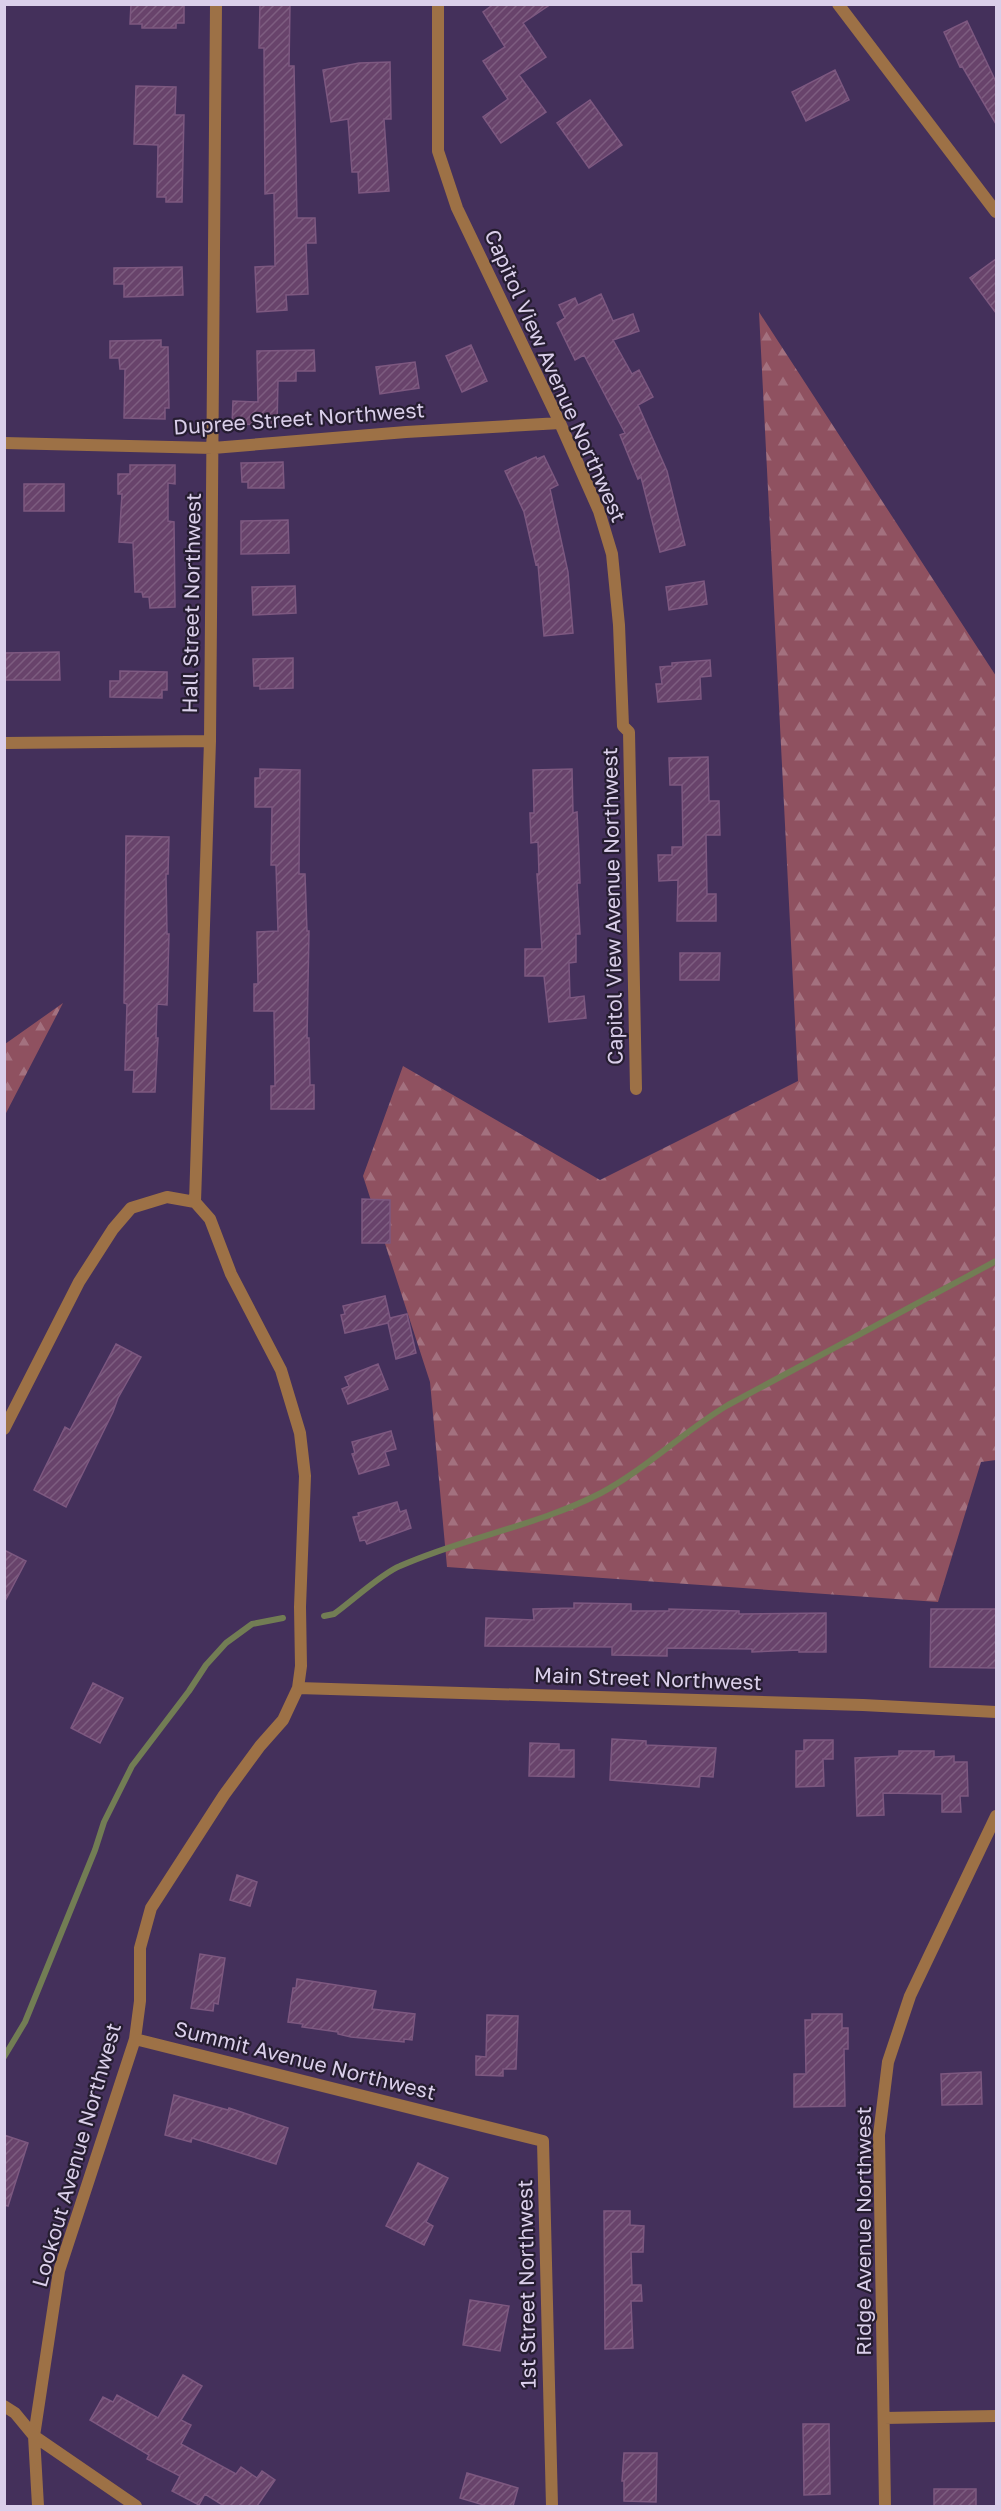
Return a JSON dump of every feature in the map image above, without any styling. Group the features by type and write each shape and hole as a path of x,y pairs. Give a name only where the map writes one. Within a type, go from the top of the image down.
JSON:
{"street":[{"name":"Hall Street Northwest","path":"195,1202 210,741 216,4"},
{"name":"Capitol View Avenue Northwest","path":"438,4 438,151 457,208 560,423 599,511 612,554 619,625 623,726 629,732 636,1089"},
{"path":"838,4 996,212"},
{"name":"Dupree Street Northwest","path":"4,443 213,448 406,432 560,423"},
{"path":"4,743 210,741"},
{"path":"4,1429 78,1282 113,1228 131,1208 167,1197 195,1202"},
{"name":"Lookout Avenue Northwest","path":"38,2506 34,2436 59,2271 135,2039 140,2001 140,1948 151,1908 224,1795 260,1746 283,1720 298,1688 301,1666 300,1607 305,1476 300,1433 281,1370 231,1274 210,1219 195,1202"},
{"name":"Main Street Northwest","path":"298,1688 862,1705 996,1712"},
{"name":"Ridge Avenue Northwest","path":"885,2506 879,2135 888,2062 910,1996 996,1816"},
{"name":"Summit Avenue Northwest","path":"135,2039 465,2121"},
{"name":"1st Street Northwest","path":"465,2121 543,2141 552,2506"},
{"path":"4,2406 15,2413 34,2436 136,2506"},
{"path":"884,2418 996,2416"}],"green space":[{"path":"759,312 996,676 996,1460 981,1462 938,1602 447,1567 430,1382 363,1176 403,1066 600,1180 798,1081"},
{"path":"63,1003 5,1115 5,1044"}],"building":[{"path":"131,4 184,4 184,23 176,23 176,28 142,28 142,24 130,24"},
{"path":"260,4 290,4 289,66 294,66 297,218 315,218 316,243 306,243 308,294 286,295 287,310 257,312 255,267 275,266 274,193 265,194 264,48 259,48"},
{"path":"494,4 551,4 523,23 546,57 519,75 546,112 501,143 483,117 508,99 483,61 505,47 483,12"},
{"path":"967,21 996,82 996,124 962,66 960,67 944,32"},
{"path":"390,62 391,119 384,119 389,191 359,193 358,172 352,172 348,119 331,122 323,70 359,63"},
{"path":"835,70 849,100 806,121 792,92"},
{"path":"136,86 176,87 175,115 184,115 182,202 166,202 166,197 157,197 158,145 134,144"},
{"path":"590,100 622,145 589,168 557,123"},
{"path":"996,259 996,313 970,278"},
{"path":"182,267 183,295 124,297 124,284 114,284 114,268"},
{"path":"601,294 613,321 633,314 639,331 613,340 632,374 639,370 653,397 638,405 667,471 685,545 660,552 641,477 638,479 620,435 625,433 584,355 575,360 557,323 565,318 559,305 575,298 578,305"},
{"path":"161,340 161,347 168,347 169,408 165,408 165,419 124,418 125,369 120,369 119,358 110,358 110,341"},
{"path":"471,345 487,381 462,392 446,356"},
{"path":"314,350 315,371 296,371 296,381 278,381 277,425 232,424 233,401 258,402 257,351"},
{"path":"415,362 419,388 380,394 376,367"},
{"path":"544,456 558,485 550,489 568,572 573,633 544,636 538,564 536,565 524,512 505,471 536,457 537,459"},
{"path":"283,462 284,488 248,488 248,482 242,482 241,463"},
{"path":"130,465 175,465 175,484 168,483 168,521 174,522 175,607 150,608 149,597 143,597 142,592 135,592 133,543 119,542 122,494 118,494 118,474 130,474"},
{"path":"24,484 64,484 64,511 24,511"},
{"path":"288,520 289,553 241,554 241,521"},
{"path":"704,581 707,604 669,610 666,587"},
{"path":"295,586 296,613 253,615 252,587"},
{"path":"59,652 60,680 4,680 4,653"},
{"path":"293,658 293,688 260,689 260,686 254,686 253,659"},
{"path":"710,660 711,676 700,677 701,699 658,702 656,684 662,684 660,667 672,666 672,663"},
{"path":"120,671 167,672 167,690 162,690 162,698 110,697 110,681 120,681"},
{"path":"708,757 709,801 719,801 720,835 706,835 707,894 716,894 716,921 677,921 678,880 659,881 658,855 672,855 672,847 683,847 682,785 670,785 669,758"},
{"path":"260,769 300,770 299,874 305,874 307,931 309,931 307,1038 309,1038 310,1085 314,1085 314,1109 271,1109 271,1086 275,1086 274,1011 254,1011 254,984 258,984 257,932 278,931 276,865 271,865 272,807 255,807 255,778 260,778"},
{"path":"572,769 573,813 577,812 580,934 576,934 576,962 569,963 570,998 584,996 586,1018 549,1022 544,976 525,976 525,949 542,949 537,874 539,874 538,842 531,843 530,813 534,813 533,770"},
{"path":"126,836 169,837 168,874 166,874 167,934 169,934 167,1005 157,1004 155,1092 133,1092 134,1070 125,1070"},
{"path":"680,953 720,953 719,980 680,980"},
{"path":"362,1199 390,1200 390,1243 362,1243"},
{"path":"385,1296 390,1318 407,1314 416,1353 396,1359 388,1323 345,1333 341,1315 345,1314 343,1306"},
{"path":"116,1344 141,1357 118,1398 66,1507 34,1490 65,1427 70,1430"},
{"path":"378,1364 388,1389 348,1404 342,1389 349,1386 345,1377"},
{"path":"391,1431 396,1449 385,1452 389,1465 359,1474 352,1454 355,1453 352,1442"},
{"path":"397,1502 400,1512 406,1510 411,1528 367,1544 365,1540 360,1541 353,1517 359,1516 358,1513"},
{"path":"4,1550 26,1561 4,1603"},
{"path":"574,1603 631,1604 631,1611 669,1611 669,1609 739,1611 739,1614 826,1613 826,1652 799,1652 799,1650 752,1652 752,1649 667,1648 667,1656 612,1655 612,1647 485,1646 486,1618 534,1620 533,1609 574,1608"},
{"path":"931,1609 996,1609 996,1668 930,1667"},
{"path":"93,1683 123,1698 100,1743 71,1728"},
{"path":"612,1739 646,1741 646,1745 716,1748 713,1777 700,1776 699,1787 610,1780"},
{"path":"804,1740 833,1740 833,1759 823,1759 824,1786 796,1787 796,1751 804,1751"},
{"path":"530,1743 559,1744 559,1750 574,1750 574,1777 529,1776"},
{"path":"899,1751 934,1751 934,1757 954,1756 954,1762 967,1762 968,1796 960,1796 961,1812 942,1812 942,1794 883,1793 884,1815 857,1816 855,1758 899,1756"},
{"path":"237,1875 257,1882 250,1906 230,1900"},
{"path":"200,1954 225,1958 218,2004 214,2003 213,2011 191,2008"},
{"path":"297,1979 376,1991 372,2009 415,2014 412,2040 404,2039 404,2042 351,2037 338,2034 338,2032 302,2027 303,2024 288,2022 293,1988 296,1988"},
{"path":"812,2014 842,2014 842,2028 848,2028 848,2049 844,2049 845,2106 794,2107 794,2074 806,2074 805,2020 812,2020"},
{"path":"487,2015 518,2016 516,2069 503,2069 503,2076 476,2075 476,2056 486,2057"},
{"path":"981,2072 982,2104 942,2105 941,2074"},
{"path":"174,2095 228,2110 229,2108 288,2128 276,2164 192,2138 191,2142 165,2135"},
{"path":"4,2135 28,2143 8,2206 4,2205"},
{"path":"418,2163 448,2178 426,2222 433,2226 424,2245 386,2226"},
{"path":"604,2211 630,2211 630,2225 644,2226 643,2252 631,2252 632,2285 641,2285 642,2301 631,2301 633,2348 605,2349"},
{"path":"470,2300 509,2306 500,2351 463,2345"},
{"path":"183,2375 202,2386 181,2420 191,2425 181,2444 236,2474 241,2467 257,2478 262,2471 275,2480 257,2506 224,2506 205,2494 199,2505 172,2491 180,2476 147,2459 149,2455 90,2420 103,2397 113,2402 117,2395 158,2418"},
{"path":"803,2424 829,2424 830,2494 804,2495"},
{"path":"624,2453 657,2453 656,2502 624,2501 624,2481 622,2481"},
{"path":"467,2473 518,2488 513,2506 487,2506 460,2498"},
{"path":"934,2489 976,2489 976,2506 934,2506"}],"waterway":[{"path":"324,1616 334,1614 376,1581 400,1566 552,1514 601,1493 634,1473 728,1405 996,1261"},
{"path":"4,2057 25,2022 95,1850 104,1822 132,1766 206,1665 226,1643 252,1624 283,1618"}]}
